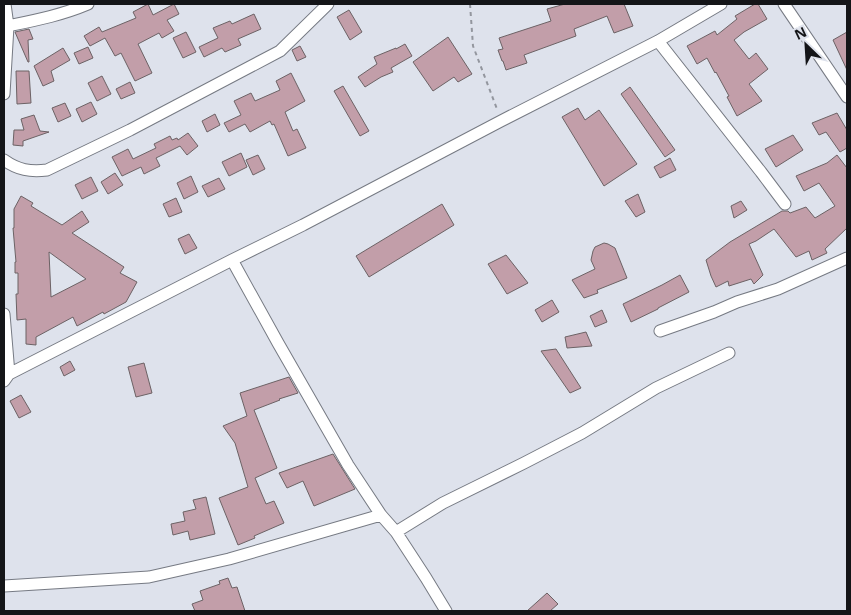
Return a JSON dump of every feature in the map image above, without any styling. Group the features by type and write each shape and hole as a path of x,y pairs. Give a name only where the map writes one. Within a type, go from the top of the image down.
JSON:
{"street":[{"path":"4,94 8,26 5,4"},
{"path":"8,26 69,12 88,4"},
{"path":"4,160 9,164 34,172 47,170 130,130 280,51 328,4"},
{"path":"4,314 7,378 658,40 721,4"},
{"path":"784,4 847,94"},
{"path":"658,40 784,204"},
{"path":"660,331 737,302 778,289 847,258"},
{"path":"232,260 348,465 381,515 396,532 446,611"},
{"path":"396,532 443,503 582,433 656,388 729,353"},
{"path":"4,586 149,577 229,559 381,515"}],"path":[{"path":"470,4 473,46 501,121"}],"building":[{"path":"148,4 153,15 174,4 179,14 167,20 174,31 162,38 159,33 138,44 152,73 135,81 121,53 115,56 105,38 90,46 84,36 99,27 102,32 136,18 133,12"},
{"path":"565,4 624,4 633,26 614,33 607,16 574,29 576,36 524,55 527,63 506,70 498,50 503,49 499,38 551,21 547,9"},
{"path":"758,4 767,19 734,40 749,59 756,53 768,69 749,84 762,101 737,116 727,97 729,96 707,58 697,64 687,46 715,31 717,35 737,19 735,16"},
{"path":"349,10 362,32 350,40 337,17"},
{"path":"254,14 261,29 238,39 241,45 225,52 222,48 204,57 199,47 218,38 213,28 230,21 232,24"},
{"path":"29,29 33,39 28,40 28,62 15,32"},
{"path":"186,32 196,52 183,58 173,38"},
{"path":"847,32 847,70 833,40"},
{"path":"448,37 472,74 458,82 454,77 433,91 413,62"},
{"path":"405,44 412,56 391,68 393,72 365,87 358,77 377,64 374,57"},
{"path":"300,46 306,57 297,61 292,50"},
{"path":"88,47 93,58 79,64 74,53"},
{"path":"63,48 70,60 51,71 54,81 43,86 34,66"},
{"path":"16,71 29,71 31,103 17,104"},
{"path":"291,73 305,101 285,112 293,131 297,129 306,148 288,156 274,124 272,125 270,121 250,132 245,124 229,132 224,123 241,115 234,101 251,93 255,101 280,90 276,81"},
{"path":"102,76 111,94 97,101 88,83"},
{"path":"130,82 135,93 121,99 116,89"},
{"path":"343,86 369,131 360,136 334,91"},
{"path":"630,87 675,150 665,157 621,94"},
{"path":"91,102 97,114 82,122 76,109"},
{"path":"65,103 71,116 58,122 52,108"},
{"path":"578,108 585,120 599,110 637,164 604,186 562,117"},
{"path":"837,113 847,130 847,148 840,152 826,132 819,135 812,123"},
{"path":"215,114 220,125 207,132 202,121"},
{"path":"34,115 40,131 49,132 23,141 23,146 13,145 14,130 24,130 21,119"},
{"path":"188,133 198,146 187,155 180,146 156,158 160,166 144,174 141,167 122,176 112,157 128,149 133,159 156,148 154,144 170,136 172,140 177,138 178,140"},
{"path":"793,135 803,150 776,167 765,149"},
{"path":"241,153 247,167 229,176 222,162"},
{"path":"258,155 265,169 253,175 246,160"},
{"path":"837,155 847,168 847,228 825,249 827,253 812,260 809,251 796,257 774,229 749,244 763,275 754,284 751,279 729,286 728,281 716,287 706,260 730,242 782,211 790,213 806,207 815,218 835,206 819,183 804,191 796,176 827,163"},
{"path":"670,158 676,170 660,178 654,167"},
{"path":"115,173 123,185 108,194 101,182"},
{"path":"191,176 198,192 184,199 177,183"},
{"path":"91,177 98,191 82,199 75,185"},
{"path":"219,178 225,189 208,197 202,186"},
{"path":"638,194 645,212 636,217 625,201"},
{"path":"21,196 33,203 31,206 62,225 82,211 89,222 72,233 124,267 120,273 137,282 126,302 77,326 73,317 36,337 36,345 26,344 26,319 17,320 16,294 18,294 18,273 15,273 14,209","holes":["49,252 86,279 51,297"]},
{"path":"176,198 182,212 169,217 163,204"},
{"path":"741,201 747,210 734,218 731,206"},
{"path":"442,204 454,225 369,277 356,256"},
{"path":"189,234 197,248 185,254 178,239"},
{"path":"604,243 615,248 627,278 597,290 598,293 584,298 572,280 595,269 591,260 593,251 595,247"},
{"path":"506,255 528,283 507,294 488,264"},
{"path":"680,275 689,292 631,322 623,304"},
{"path":"552,300 559,312 542,322 535,310"},
{"path":"602,310 607,322 595,327 590,316"},
{"path":"586,332 592,346 567,348 565,337"},
{"path":"556,349 581,388 570,393 541,351"},
{"path":"70,361 75,370 64,376 60,367"},
{"path":"144,363 152,393 136,397 128,367"},
{"path":"289,377 298,393 254,410 277,468 255,478 266,504 274,501 284,523 238,545 219,498 248,487 235,443 223,426 247,416 240,393"},
{"path":"21,395 31,412 19,418 10,401"},
{"path":"333,454 355,489 314,506 303,481 287,488 279,473"},
{"path":"206,497 215,534 190,540 188,531 173,535 171,524 185,521 183,512 196,509 193,500"},
{"path":"228,578 232,588 237,587 245,611 195,611 192,604 203,600 200,591 220,584 219,581"},
{"path":"547,593 558,604 550,611 527,611"}]}
